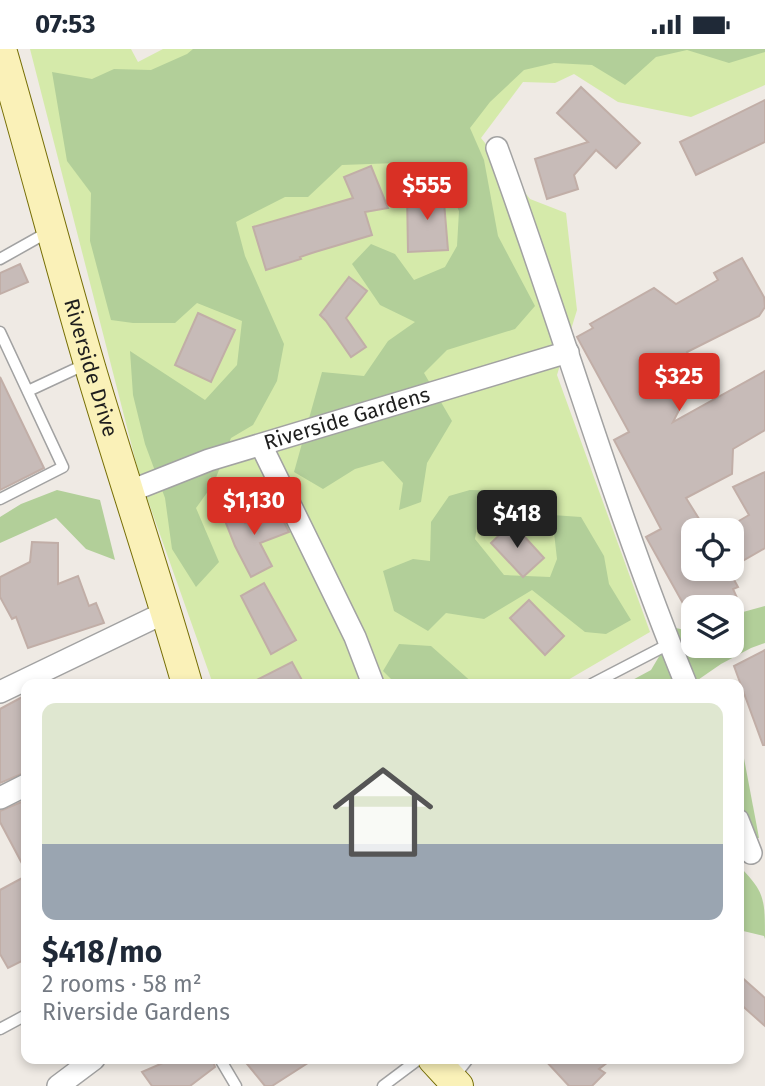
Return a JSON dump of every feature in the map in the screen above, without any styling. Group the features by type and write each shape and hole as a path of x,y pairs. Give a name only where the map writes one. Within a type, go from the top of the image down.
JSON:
{"street":[{"name":"Riverside Drive","path":"1,49 89,363 186,679"},
{"path":"497,148 651,598 684,679"},
{"name":"Riverside Gardens","path":"128,492 209,460 568,352"},
{"path":"261,445 355,637 371,679"},
{"path":"27,679 166,612"},
{"path":"0,692 21,682"},
{"path":"0,798 21,788"},
{"path":"744,835 751,853"},
{"path":"58,1086 87,1064"}],"lane":[{"path":"0,259 51,231"},
{"path":"0,332 63,467 0,499"},
{"path":"28,391 89,363"},
{"path":"601,679 669,643"},
{"path":"0,1029 21,1018"},
{"path":"223,1064 236,1086"},
{"path":"383,1086 412,1064"}],"green space":[{"path":"30,49 131,49 138,62 163,49 765,49 765,85 691,117 618,102 574,74 555,83 523,82 481,138 530,199 566,213 577,310 557,375 650,632 570,679 211,679 140,478"},
{"path":"193,49 765,49 765,52 729,63 687,50 656,57 625,85 592,65 554,63 524,70 490,102 470,128 484,160 498,236 535,306 515,329 447,350 424,373 452,421 427,463 421,502 399,510 403,483 383,461 355,469 323,489 294,472 322,372 364,376 388,341 415,322 380,305 352,264 371,244 395,254 414,280 445,267 457,246 459,211 438,168 397,163 342,165 308,197 285,197 236,222 245,256 284,344 277,381 253,425 231,438 214,483 196,508 219,562 196,587 172,549 165,498 145,444 133,395 130,351 205,400 237,365 242,321 197,303 175,323 111,320 90,241 91,193 67,161 52,72 92,79 114,69 151,70"},
{"path":"57,490 100,500 115,560 86,549 56,518 0,543 0,517 21,504"},
{"path":"470,490 514,491 518,508 478,520 475,539 504,575 550,577 557,559 552,515 581,517 604,556 609,584 631,620 606,634 585,632 532,590 484,619 446,613 428,631 394,611 383,571 413,559 430,561 431,522 449,496"},
{"path":"765,606 765,643 744,652 744,612"},
{"path":"676,628 681,629 681,658 732,658 699,679 634,679 651,670"},
{"path":"399,644 431,646 468,679 391,679 383,671"},
{"path":"744,758 759,838 744,839"},
{"path":"744,871 762,897 765,939 764,936 744,931"}],"building":[{"path":"581,87 640,143 616,168 596,150 574,175 578,189 547,199 535,159 588,142 557,113"},
{"path":"765,100 765,142 696,175 680,142"},
{"path":"371,166 388,208 365,212 372,235 266,270 253,227 353,198 344,177"},
{"path":"443,190 448,250 408,252 407,192"},
{"path":"742,258 764,297 765,307 759,316 687,352 698,372 673,422 765,371 765,430 733,449 732,474 686,498 698,518 681,518 681,581 735,581 738,587 733,589 736,595 681,595 681,600 646,537 661,529 614,440 629,432 577,337 593,328 590,324 654,288 676,304 718,280 714,273"},
{"path":"20,264 28,282 0,294 0,273"},
{"path":"349,277 367,291 346,318 366,347 351,357 320,315"},
{"path":"198,313 235,330 211,382 175,365"},
{"path":"0,377 44,468 0,490"},
{"path":"765,472 765,548 744,560 744,518 749,515 733,487"},
{"path":"239,507 245,523 278,510 289,532 260,543 272,566 251,577 222,513"},
{"path":"512,523 544,558 523,577 491,543"},
{"path":"32,542 58,543 58,584 78,576 89,606 96,603 104,623 28,648 16,617 12,619 0,597 0,577 30,562"},
{"path":"264,583 296,640 271,654 241,596"},
{"path":"529,600 564,636 545,655 510,618"},
{"path":"765,650 765,745 744,693 744,679 739,679 734,666"},
{"path":"292,662 301,679 259,679"},
{"path":"21,698 21,774 0,783 0,709"},
{"path":"21,802 21,862 0,822 0,811"},
{"path":"21,879 21,962 8,968 0,954 0,890"},
{"path":"744,979 765,998 765,1026 744,1007"},
{"path":"160,1064 214,1064 215,1067 190,1086 152,1086 142,1072"},
{"path":"247,1064 306,1064 272,1086 265,1086"},
{"path":"549,1064 606,1064 599,1069 605,1073 592,1086 569,1086"}]}
